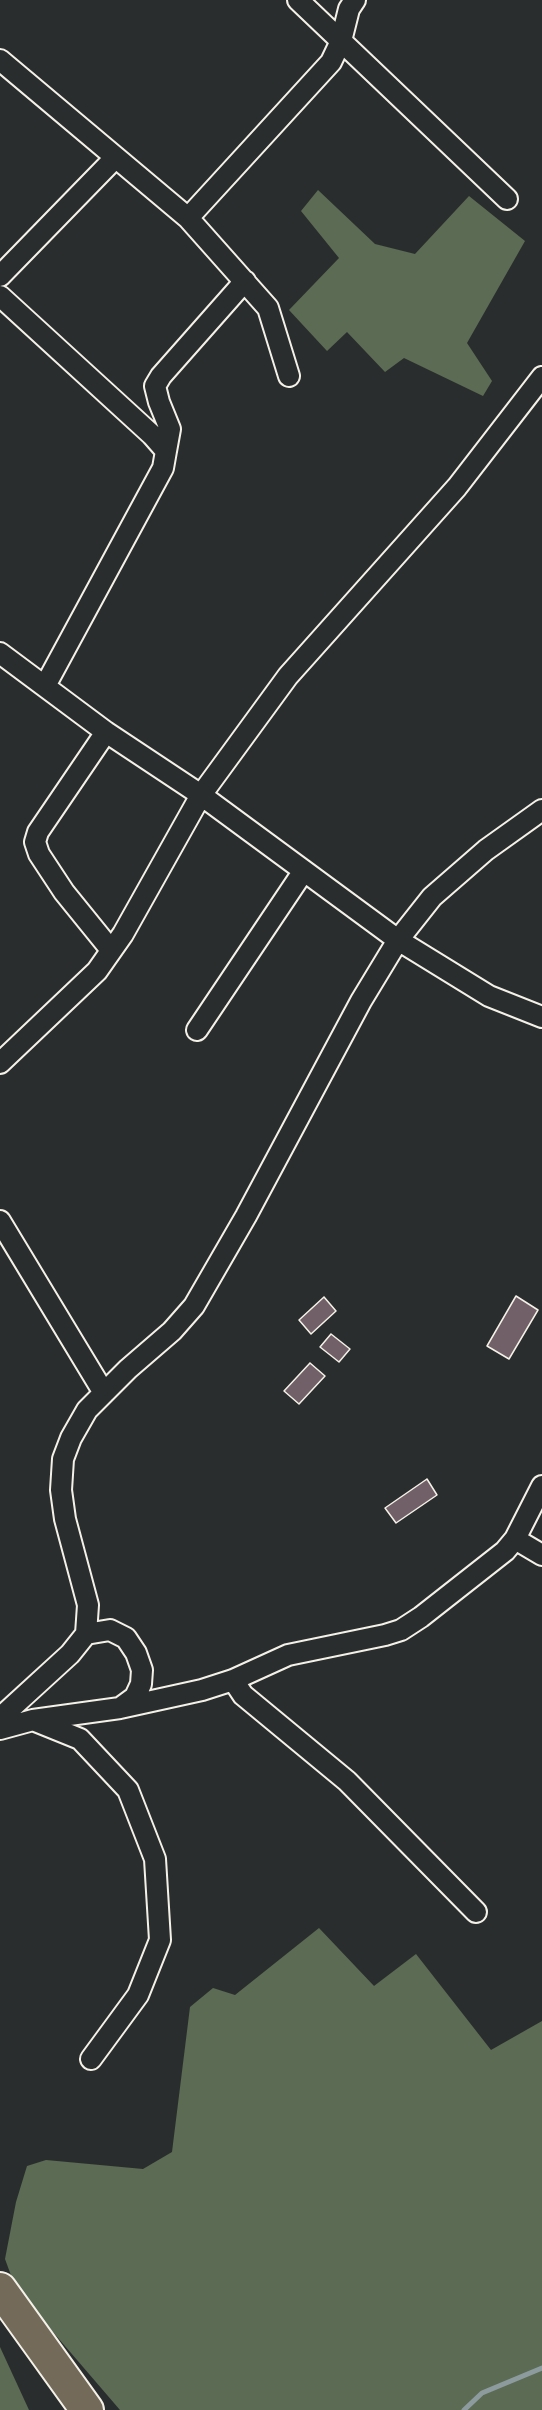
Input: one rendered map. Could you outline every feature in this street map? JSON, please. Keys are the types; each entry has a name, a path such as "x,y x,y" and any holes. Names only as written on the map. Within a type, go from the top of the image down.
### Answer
{"highway":[{"path":"0,2289 87,2410"}],"street":[{"path":"298,0 507,199"},
{"path":"188,218 332,62 341,41 349,9 355,0"},
{"path":"0,60 188,218 268,308 289,376"},
{"path":"0,276 116,158"},
{"path":"45,686 164,468 170,429 155,386 161,376 245,281"},
{"path":"0,296 152,435 166,451"},
{"path":"0,1064 97,971 123,934 201,795 288,676 457,487 542,377"},
{"path":"0,653 106,732 201,795 398,940 489,996 542,1017"},
{"path":"106,732 38,832 35,842 39,854 64,892 111,950"},
{"path":"0,1718 70,1654 86,1634 88,1605 65,1519 61,1490 63,1460 71,1438 87,1410 172,1331 194,1306 246,1216 361,1001 398,940 432,897 486,850 542,810"},
{"path":"197,1030 303,872"},
{"path":"0,1221 104,1393"},
{"path":"0,1729 33,1720 120,1708 179,1696 232,1680 288,1655 374,1638 401,1630 505,1551 515,1539 542,1486"},
{"path":"515,1539 542,1555"},
{"path":"86,1634 110,1630 126,1638 136,1653 142,1670 141,1684 135,1697 120,1708"},
{"path":"232,1680 243,1695 347,1780 476,1912"},
{"path":"33,1720 80,1739 128,1790 154,1859 160,1940 138,1995 91,2059"}],"green space":[{"path":"318,190 375,244 415,254 469,196 525,241 467,343 492,381 483,396 404,358 385,372 347,332 327,351 289,310 339,258 301,211"},
{"path":"319,1928 374,1986 416,1954 491,2050 542,2021 542,2410 120,2410 16,2289 5,2259 16,2202 27,2166 46,2160 143,2169 172,2152 190,2007 213,1988 235,1995"},
{"path":"0,2347 29,2410 0,2410"}],"building":[{"path":"516,1296 538,1310 509,1359 487,1346"},
{"path":"324,1297 336,1311 311,1334 299,1320"},
{"path":"331,1334 350,1349 339,1362 320,1347"},
{"path":"310,1363 325,1376 299,1404 284,1391"},
{"path":"427,1479 437,1495 396,1523 385,1508"}],"waterway":[{"path":"464,2410 482,2393 542,2368"}]}
